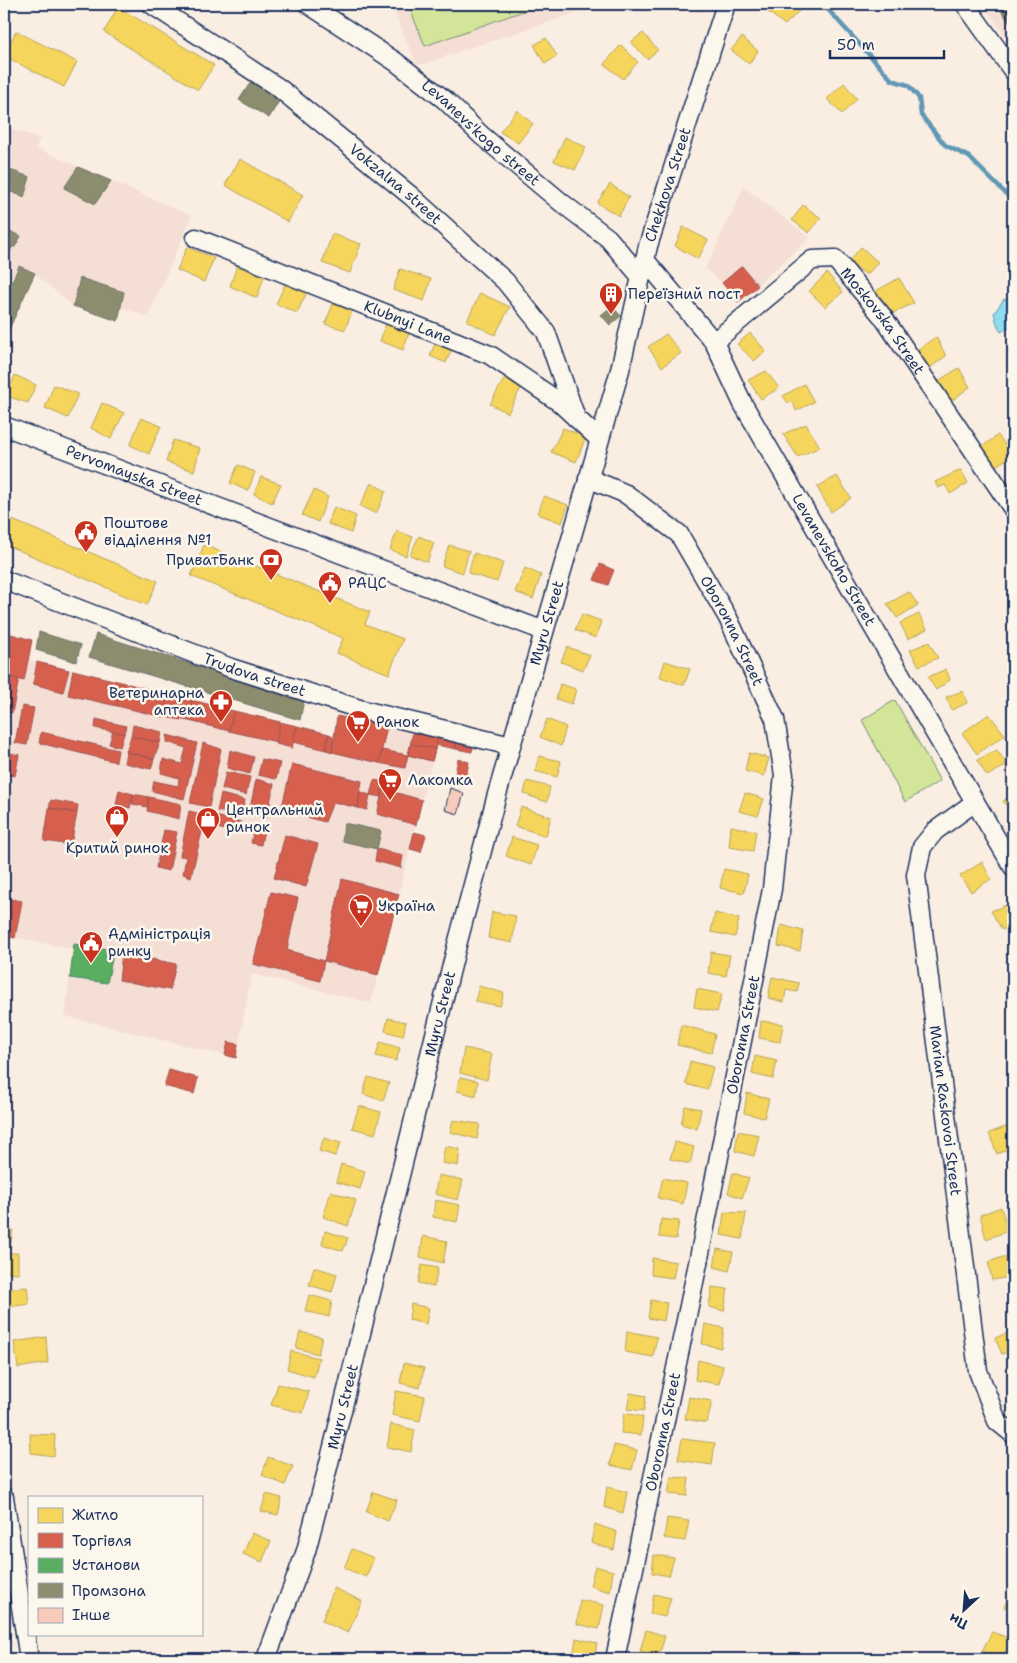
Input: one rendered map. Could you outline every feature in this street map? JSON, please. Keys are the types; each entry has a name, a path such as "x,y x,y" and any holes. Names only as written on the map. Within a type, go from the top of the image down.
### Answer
{"street":[{"name":"Vokzalna street","path":"151,4 279,88 411,196 505,281 546,332 576,418"},
{"name":"Levanevs'kogo street","path":"308,4 396,62 445,100 481,134 562,203 608,238 641,277"},
{"name":"Chekhova Street","path":"620,370 648,246 726,4"},
{"path":"965,4 1013,71"},
{"name":"Klubnyi Lane","path":"196,238 490,354 559,402 599,439"},
{"name":"Moskovska Street","path":"714,342 812,260 835,259 883,317 1013,509"},
{"name":"Levanevskoho Street","path":"645,260 714,342 743,404 1013,868"},
{"name":"Myru Street","path":"266,1659 306,1552 459,936 511,746 620,370"},
{"name":"Pervomayska Street","path":"4,426 544,631"},
{"name":"Oboronna Street","path":"588,478 626,494 679,534 728,618 775,719 784,775 772,889 698,1263 615,1659"},
{"name":"Trudova street","path":"4,580 231,668 363,710 511,746"},
{"name":"Marian Raskovoi Street","path":"975,802 934,831 922,847 916,875 978,1371 997,1420 1013,1434"},
{"path":"4,1497 29,1659"}],"shaded area":[{"path":"391,4 603,4 417,66"},
{"path":"983,4 1013,4 1013,47"},
{"path":"4,127 40,138 36,148 192,216 148,317 121,307 73,306 35,274 4,340"},
{"path":"744,187 810,238 738,302 722,283 705,269"},
{"name":"Центральний ринок","path":"4,632 32,640 30,660 333,736 337,716 438,738 371,1003 252,974 236,1058 65,1016 73,949 4,936"}],"green space":[{"path":"408,4 543,4 425,46"},
{"path":"895,700 940,781 905,802 862,720"}],"water":[{"path":"1004,299 1013,303 1013,325 1001,332 994,313"}],"building: Житло":[{"path":"681,4 700,4 698,9"},
{"path":"774,4 796,4 802,8 785,25 767,11"},
{"path":"118,7 214,65 198,90 104,32"},
{"path":"16,31 77,62 64,87 4,56"},
{"path":"643,33 658,50 647,59 631,42"},
{"path":"742,37 758,51 749,64 731,50"},
{"path":"546,38 557,56 545,64 534,45"},
{"path":"621,45 638,62 623,79 604,64"},
{"path":"844,83 857,99 842,114 827,99"},
{"path":"517,110 533,124 518,143 500,132"},
{"path":"565,137 586,147 575,170 554,161"},
{"path":"240,159 303,195 288,222 225,185"},
{"path":"610,184 629,197 619,216 597,203"},
{"path":"803,205 821,218 809,233 792,220"},
{"path":"683,227 708,240 698,259 675,246"},
{"path":"332,234 361,244 350,273 322,263"},
{"path":"187,247 214,258 204,282 177,270"},
{"path":"861,247 878,262 867,275 848,262"},
{"path":"237,266 264,276 257,298 230,286"},
{"path":"400,269 431,279 424,301 393,290"},
{"path":"827,273 843,292 825,307 809,291"},
{"path":"899,278 914,303 893,313 876,291"},
{"path":"286,282 308,290 297,313 276,304"},
{"path":"480,293 510,307 495,335 467,321"},
{"path":"333,304 352,311 345,330 325,324"},
{"path":"387,321 410,330 403,350 380,341"},
{"path":"750,333 766,351 754,361 737,344"},
{"path":"666,334 681,353 662,367 648,347"},
{"path":"936,337 946,356 930,368 917,350"},
{"path":"437,339 453,346 446,363 430,356"},
{"path":"959,368 970,387 951,401 938,381"},
{"path":"766,371 779,388 761,399 748,380"},
{"path":"507,374 523,384 508,413 490,404"},
{"path":"15,375 36,385 28,403 6,396"},
{"path":"804,384 814,402 796,411 793,402 788,403 783,396"},
{"path":"54,385 78,394 68,418 45,408"},
{"path":"102,403 124,413 111,439 91,428"},
{"path":"141,418 161,426 149,454 130,445"},
{"path":"806,424 820,447 798,457 783,434"},
{"path":"563,428 586,437 576,462 551,452"},
{"path":"998,435 1013,455 993,468 980,448"},
{"path":"173,440 200,448 194,471 166,462"},
{"path":"238,465 255,472 248,491 230,483"},
{"path":"961,470 968,483 950,494 945,485 938,488 935,482"},
{"path":"837,476 851,498 831,512 817,487"},
{"path":"261,477 281,484 272,503 254,494"},
{"path":"1013,479 1013,497 1005,485"},
{"path":"371,483 386,491 376,514 360,506"},
{"path":"314,490 328,497 318,522 302,515"},
{"path":"544,496 568,505 562,523 538,514"},
{"path":"334,507 356,516 351,533 328,524"},
{"path":"10,519 158,581 147,605 4,544 4,533"},
{"path":"397,531 413,537 406,556 390,550"},
{"path":"419,536 434,543 427,562 410,555"},
{"path":"204,545 370,612 365,624 403,639 389,674 337,653 343,638 191,576"},
{"path":"449,545 469,551 463,573 442,566"},
{"path":"474,553 503,563 497,582 468,573"},
{"path":"525,568 541,575 533,599 515,592"},
{"path":"909,592 918,605 897,618 887,604"},
{"path":"582,614 601,621 596,638 575,630"},
{"path":"919,614 927,629 908,639 900,623"},
{"path":"929,642 938,658 919,666 910,650"},
{"path":"567,647 590,655 583,670 561,662"},
{"path":"665,661 690,669 684,685 660,677"},
{"path":"946,669 950,680 936,690 928,677"},
{"path":"560,684 576,689 572,704 556,699"},
{"path":"963,691 967,703 952,710 946,697"},
{"path":"989,714 1005,735 977,754 962,733"},
{"path":"547,719 566,727 561,746 540,737"},
{"path":"997,750 1007,765 987,776 977,760"},
{"path":"749,753 769,758 764,776 745,771"},
{"path":"539,756 561,761 557,777 535,771"},
{"path":"527,781 550,787 547,802 524,794"},
{"path":"745,793 764,799 758,816 739,811"},
{"path":"1013,795 1013,814 1003,801"},
{"path":"521,807 551,817 546,836 515,826"},
{"path":"731,826 756,831 753,851 729,847"},
{"path":"512,837 537,845 531,865 506,856"},
{"path":"982,862 991,879 971,892 960,876"},
{"path":"724,869 748,874 744,893 720,888"},
{"path":"1009,904 1013,911 1013,925 1002,930 991,911"},
{"path":"492,912 516,916 512,943 488,938"},
{"path":"715,913 739,919 735,937 711,932"},
{"path":"781,925 803,931 800,951 778,946"},
{"path":"711,952 730,955 726,976 708,973"},
{"path":"772,977 799,983 797,992 786,990 784,1002 768,998"},
{"path":"479,986 504,993 500,1006 475,1001"},
{"path":"697,989 722,994 717,1012 694,1007"},
{"path":"388,1018 406,1022 403,1036 385,1031"},
{"path":"761,1021 783,1024 780,1042 759,1038"},
{"path":"681,1025 715,1034 711,1053 677,1045"},
{"path":"380,1042 400,1048 396,1061 376,1056"},
{"path":"464,1048 492,1054 487,1080 460,1073"},
{"path":"755,1056 777,1061 773,1079 752,1074"},
{"path":"690,1061 713,1067 707,1090 686,1084"},
{"path":"368,1077 389,1083 383,1101 363,1094"},
{"path":"460,1077 478,1081 476,1096 457,1091"},
{"path":"747,1093 769,1099 764,1118 744,1113"},
{"path":"359,1106 381,1112 375,1134 352,1128"},
{"path":"685,1106 701,1109 697,1129 681,1124"},
{"path":"453,1120 480,1124 477,1139 450,1132"},
{"path":"1008,1126 1013,1147 997,1154 989,1133"},
{"path":"738,1131 759,1135 754,1156 735,1151"},
{"path":"324,1138 341,1143 335,1156 319,1151"},
{"path":"675,1142 694,1147 690,1164 670,1159"},
{"path":"445,1146 460,1149 458,1166 442,1163"},
{"path":"4,1161 7,1182 4,1182"},
{"path":"341,1164 365,1171 360,1189 336,1182"},
{"path":"733,1173 749,1178 742,1198 728,1193"},
{"path":"438,1175 463,1180 458,1200 435,1194"},
{"path":"663,1178 687,1183 683,1204 658,1198"},
{"path":"331,1191 356,1200 348,1226 323,1217"},
{"path":"4,1192 7,1211 4,1211"},
{"path":"435,1200 460,1205 457,1222 433,1217"},
{"path":"1001,1207 1008,1231 986,1239 980,1215"},
{"path":"724,1212 746,1213 742,1239 721,1235"},
{"path":"661,1219 679,1221 676,1239 659,1237"},
{"path":"4,1229 13,1230 10,1247 4,1246"},
{"path":"325,1231 348,1238 343,1251 322,1244"},
{"path":"423,1236 447,1241 443,1263 420,1257"},
{"path":"717,1249 733,1252 729,1271 714,1267"},
{"path":"4,1253 18,1253 18,1273 4,1272"},
{"path":"1006,1256 1011,1277 992,1280 988,1262"},
{"path":"652,1258 676,1262 673,1278 651,1275"},
{"path":"422,1265 438,1268 434,1287 418,1283"},
{"path":"314,1267 337,1274 332,1292 309,1285"},
{"path":"27,1287 29,1304 8,1307 5,1289"},
{"path":"712,1287 728,1289 724,1311 709,1307"},
{"path":"309,1295 332,1301 329,1317 305,1311"},
{"path":"651,1300 667,1303 664,1321 648,1318"},
{"path":"411,1304 429,1308 426,1324 409,1320"},
{"path":"705,1324 724,1328 721,1348 702,1344"},
{"path":"627,1331 657,1337 653,1357 625,1352"},
{"path":"1012,1331 1013,1350 1002,1354 995,1338"},
{"path":"300,1332 322,1337 318,1354 296,1348"},
{"path":"46,1337 48,1363 18,1368 14,1342"},
{"path":"291,1351 319,1358 314,1377 287,1369"},
{"path":"698,1360 723,1366 719,1384 695,1380"},
{"path":"404,1363 424,1368 420,1388 400,1383"},
{"path":"1013,1368 1013,1385 1008,1369"},
{"path":"278,1384 309,1392 303,1413 271,1405"},
{"path":"396,1391 425,1396 420,1421 392,1415"},
{"path":"630,1393 646,1396 644,1411 627,1409"},
{"path":"689,1397 712,1401 707,1423 685,1419"},
{"path":"624,1413 643,1417 641,1435 621,1433"},
{"path":"391,1424 415,1430 411,1452 387,1447"},
{"path":"30,1434 55,1435 54,1456 31,1453"},
{"path":"682,1439 715,1443 712,1465 678,1460"},
{"path":"614,1445 637,1450 632,1470 610,1465"},
{"path":"268,1457 293,1466 285,1485 262,1475"},
{"path":"671,1477 689,1478 687,1496 668,1494"},
{"path":"607,1487 627,1492 623,1513 604,1507"},
{"path":"373,1492 397,1500 388,1521 366,1512"},
{"path":"266,1494 282,1498 278,1515 261,1511"},
{"path":"667,1518 689,1521 685,1541 664,1538"},
{"path":"595,1524 617,1532 614,1550 591,1543"},
{"path":"252,1533 271,1541 262,1562 243,1554"},
{"path":"352,1549 374,1558 366,1577 344,1568"},
{"path":"654,1555 674,1558 669,1576 652,1573"},
{"path":"595,1566 613,1571 610,1592 590,1586"},
{"path":"334,1588 362,1601 348,1633 322,1621"},
{"path":"1013,1588 1013,1611 1004,1607"},
{"path":"654,1594 671,1598 665,1617 650,1614"},
{"path":"580,1600 604,1605 599,1629 577,1624"},
{"path":"646,1630 665,1636 659,1656 640,1651"},
{"path":"992,1632 1011,1639 1002,1659 982,1651"},
{"path":"576,1638 597,1643 594,1659 573,1657"},
{"path":"199,1654 209,1659 196,1659"}],"building: Торгівля":[{"path":"742,266 758,286 738,302 722,283"},
{"path":"600,564 614,570 608,585 594,580"},
{"path":"4,632 32,640 24,681 4,676"},
{"path":"37,662 69,670 63,692 33,684"},
{"path":"73,670 121,682 117,706 68,695"},
{"path":"4,676 19,679 12,713 4,711"},
{"path":"121,682 168,694 163,717 117,706"},
{"path":"168,694 192,700 189,721 163,717"},
{"path":"192,700 234,711 229,731 189,721"},
{"path":"22,706 34,708 27,745 15,743"},
{"path":"4,711 8,712 4,732"},
{"path":"234,711 280,722 277,742 229,731"},
{"name":"Ранок","path":"337,716 387,726 379,763 332,752"},
{"path":"96,719 126,726 124,734 95,728"},
{"path":"280,722 297,726 292,748 276,744"},
{"path":"133,725 162,732 160,743 131,736"},
{"path":"297,726 329,734 326,750 293,742"},
{"path":"113,731 124,734 120,747 109,744"},
{"path":"41,732 118,750 116,762 39,743"},
{"path":"413,732 438,738 432,761 408,755"},
{"path":"329,734 333,736 332,752 326,750"},
{"path":"167,735 197,743 184,799 152,791 154,781 178,786 179,778 161,773 163,759 182,764 186,748 167,742"},
{"path":"131,736 160,743 154,759 126,752"},
{"path":"438,738 457,738 456,749 436,745"},
{"path":"457,738 474,741 472,752 456,749"},
{"path":"203,743 221,749 209,807 190,803"},
{"path":"411,744 435,749 432,761 408,755"},
{"path":"230,750 254,757 250,774 227,768"},
{"path":"382,750 408,755 405,768 379,763"},
{"path":"126,752 154,759 151,769 124,763"},
{"path":"10,753 19,755 15,776 4,774"},
{"path":"262,759 280,763 276,779 258,775"},
{"path":"458,759 469,762 465,782 454,779"},
{"path":"292,764 362,781 358,808 333,802 325,822 281,811"},
{"path":"226,772 250,777 246,795 222,789"},
{"path":"256,779 274,784 267,818 249,814"},
{"path":"374,780 385,782 381,797 370,795"},
{"path":"383,789 422,800 416,825 377,814"},
{"path":"119,790 133,794 130,808 116,804"},
{"path":"360,792 370,795 367,810 358,808"},
{"path":"133,794 149,797 147,807 132,804"},
{"path":"221,794 245,800 241,816 217,811"},
{"path":"149,797 181,804 179,819 147,811"},
{"path":"51,800 78,805 77,813 49,808"},
{"path":"49,808 77,813 71,845 44,841"},
{"path":"189,811 206,815 191,877 183,874 186,857 180,856"},
{"path":"215,816 241,822 238,833 213,827"},
{"path":"255,825 265,825 261,845 251,843"},
{"path":"164,830 177,832 169,871 156,868"},
{"path":"414,832 426,835 421,852 410,849"},
{"path":"285,835 318,844 306,887 274,878"},
{"path":"377,849 403,855 401,868 375,861"},
{"name":"Україна","path":"342,879 399,894 378,975 324,961"},
{"path":"271,892 298,898 287,950 324,961 320,981 253,964"},
{"path":"4,898 22,901 15,938 4,936"},
{"path":"122,953 176,964 170,990 119,980"},
{"path":"228,1042 238,1044 236,1058 225,1055"},
{"path":"169,1070 198,1078 194,1094 164,1086"}],"building: Установи":[{"name":"Адміністрація ринку","path":"74,944 114,950 107,983 70,978"}],"building: Промзона":[{"path":"996,4 1013,4 1013,27"},
{"path":"253,79 282,96 269,118 239,100"},
{"path":"78,167 111,181 95,204 64,188"},
{"path":"4,168 30,177 24,197 4,189"},
{"path":"4,229 21,236 15,247 12,247 4,267"},
{"path":"19,266 35,273 4,340 4,299"},
{"path":"80,278 124,292 118,321 73,306"},
{"name":"Переїзний пост","path":"612,306 621,316 610,325 601,315"},
{"path":"39,632 81,645 76,662 36,650"},
{"path":"96,634 304,700 300,720 89,657"},
{"path":"344,823 381,831 377,849 342,841"}],"building: Інше":[{"path":"450,788 464,793 458,814 445,810"}],"waterway":[{"path":"823,4 892,80 908,85 919,98 921,115 945,145 969,157 1013,201"}],"place":[{"name":"Переїзний пост","path":"611,315"},
{"name":"Поштове відділення №1","path":"86,553"},
{"name":"ПриватБанк","path":"271,581"},
{"name":"РАЦС","path":"330,604"},
{"name":"Ветеринарна аптека","path":"221,723"},
{"name":"Ранок","path":"358,743"},
{"name":"Лакомка","path":"390,801"},
{"name":"Критий ринок","path":"117,838"},
{"name":"Центральний ринок","path":"208,840"},
{"name":"Україна","path":"361,927"},
{"name":"Адміністрація ринку","path":"91,964"}]}
